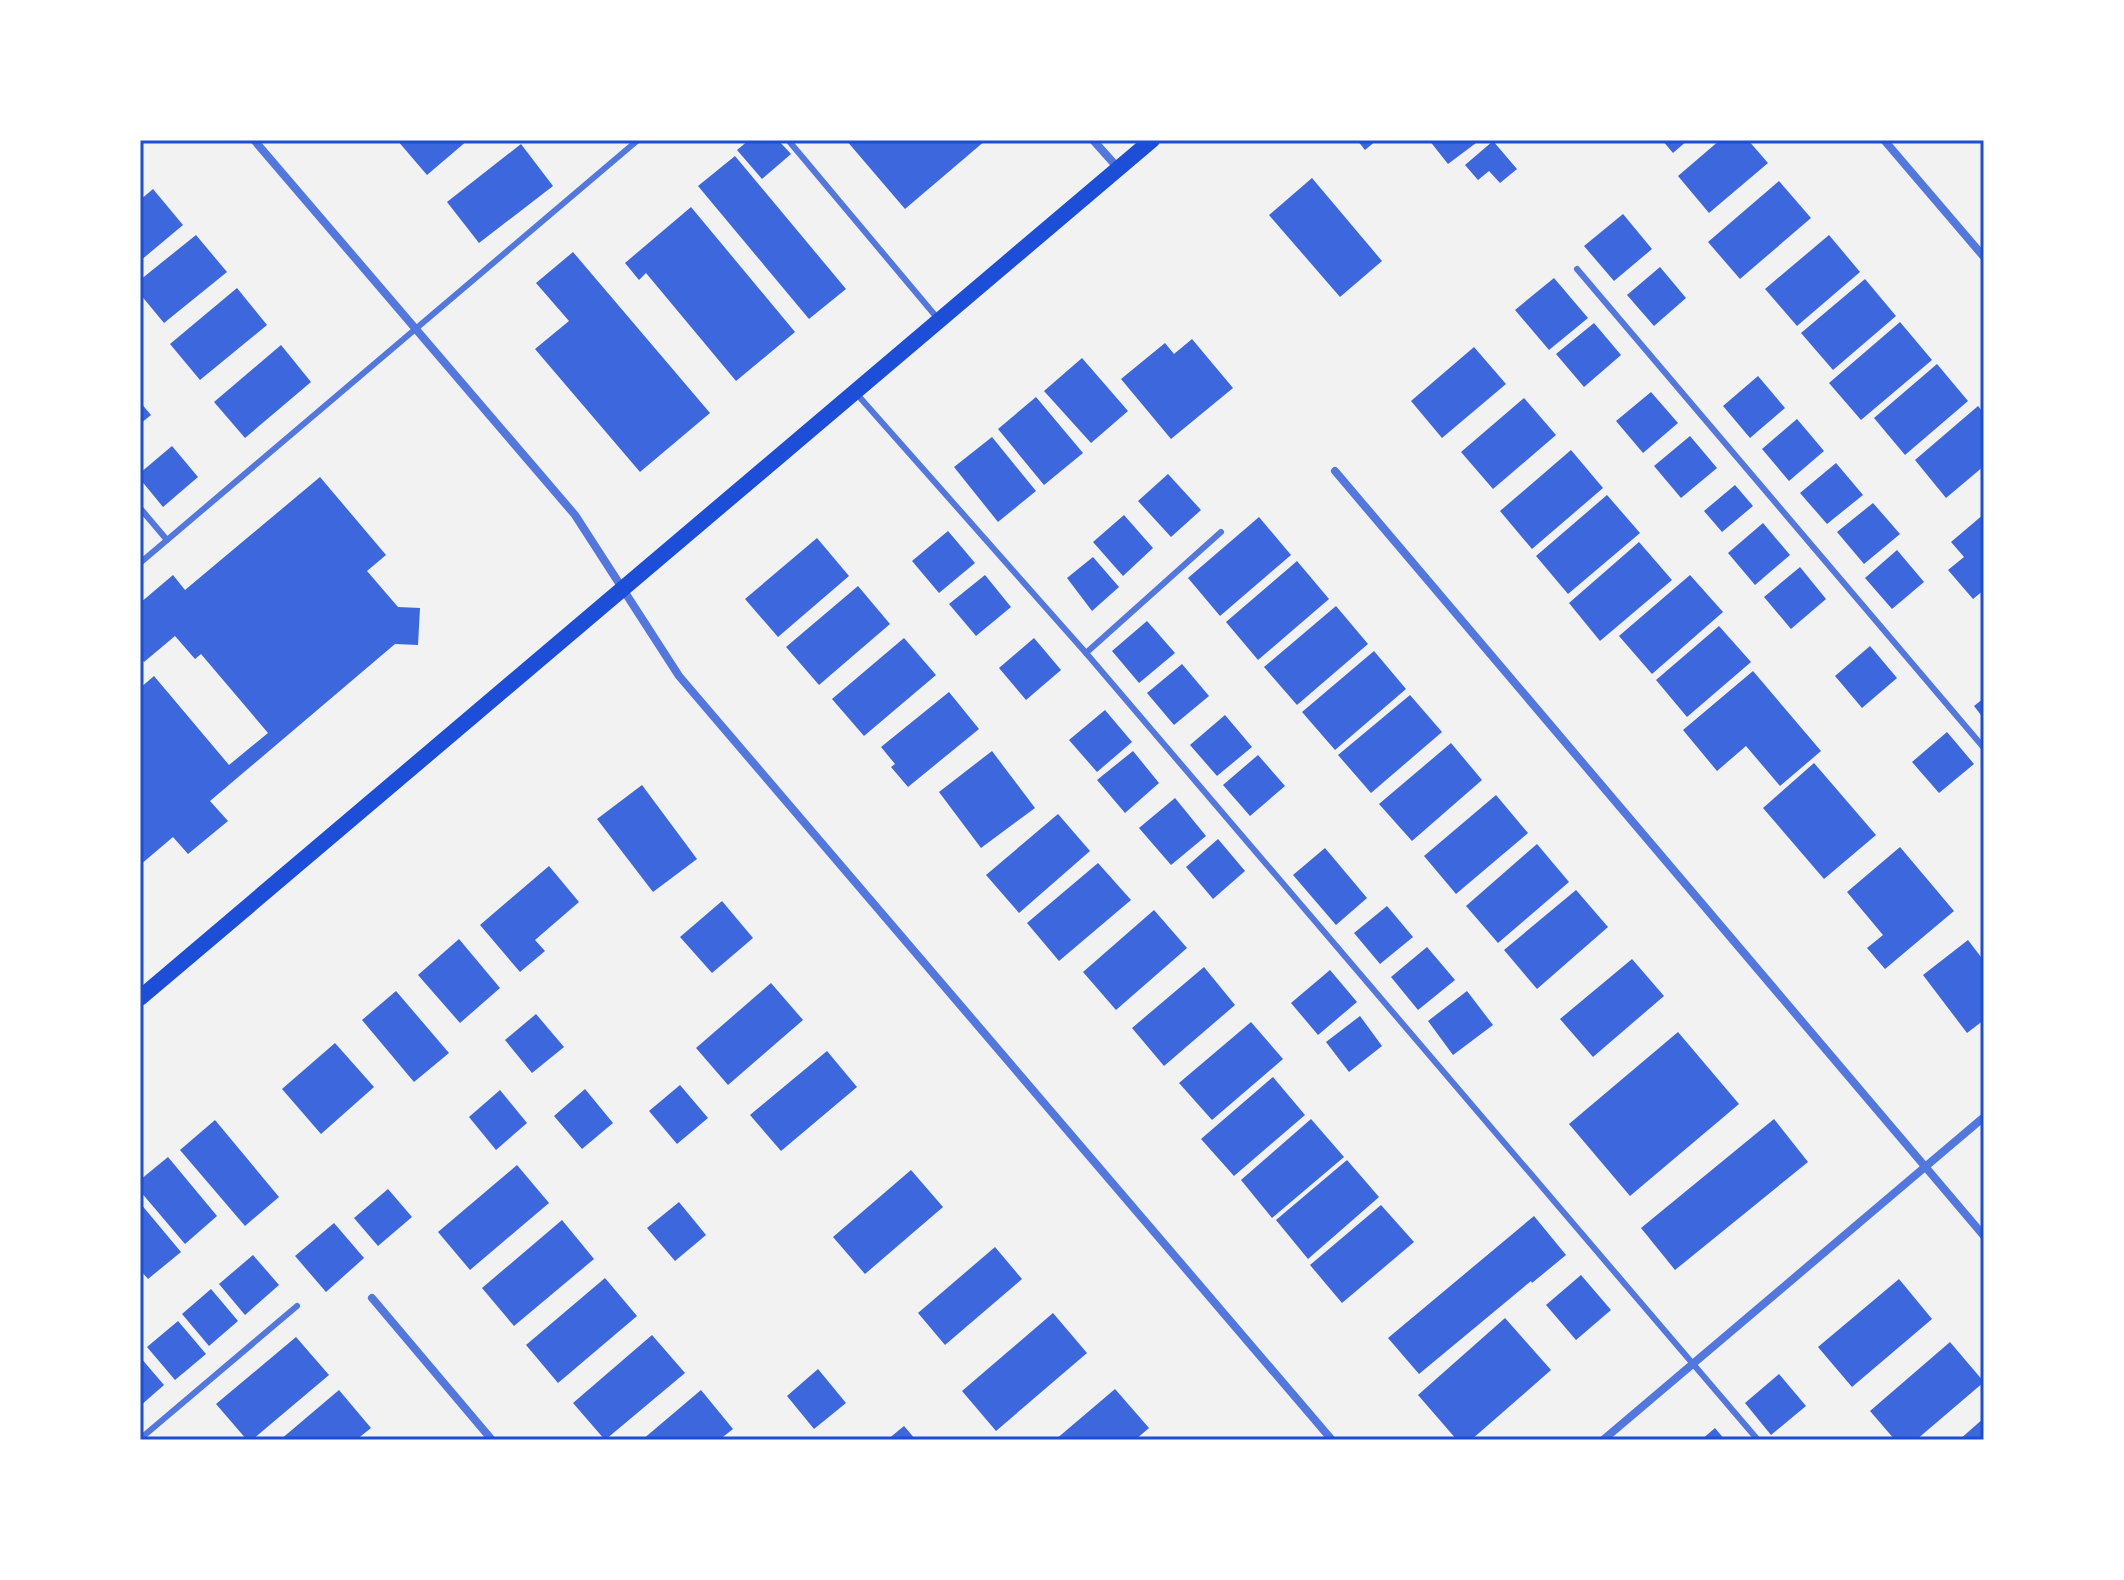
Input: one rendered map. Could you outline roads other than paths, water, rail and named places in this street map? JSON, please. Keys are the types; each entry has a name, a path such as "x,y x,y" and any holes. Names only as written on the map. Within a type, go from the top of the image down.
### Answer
{"main road":[{"path":"140,998 1152,140"}],"street":[{"path":"254,140 575,515 679,676 1332,1440"},
{"path":"1093,140 1118,169"},
{"path":"1884,140 1984,257"},
{"path":"1335,471 1984,1236"},
{"path":"1603,1440 1984,1117"},
{"path":"372,1298 492,1440"}],"lane":[{"path":"140,563 638,140"},
{"path":"788,140 939,320"},
{"path":"1577,269 1984,748"},
{"path":"855,392 1086,653 1758,1440"},
{"path":"140,508 167,540"},
{"path":"1086,653 1221,532"},
{"path":"140,1439 297,1306"}]}
